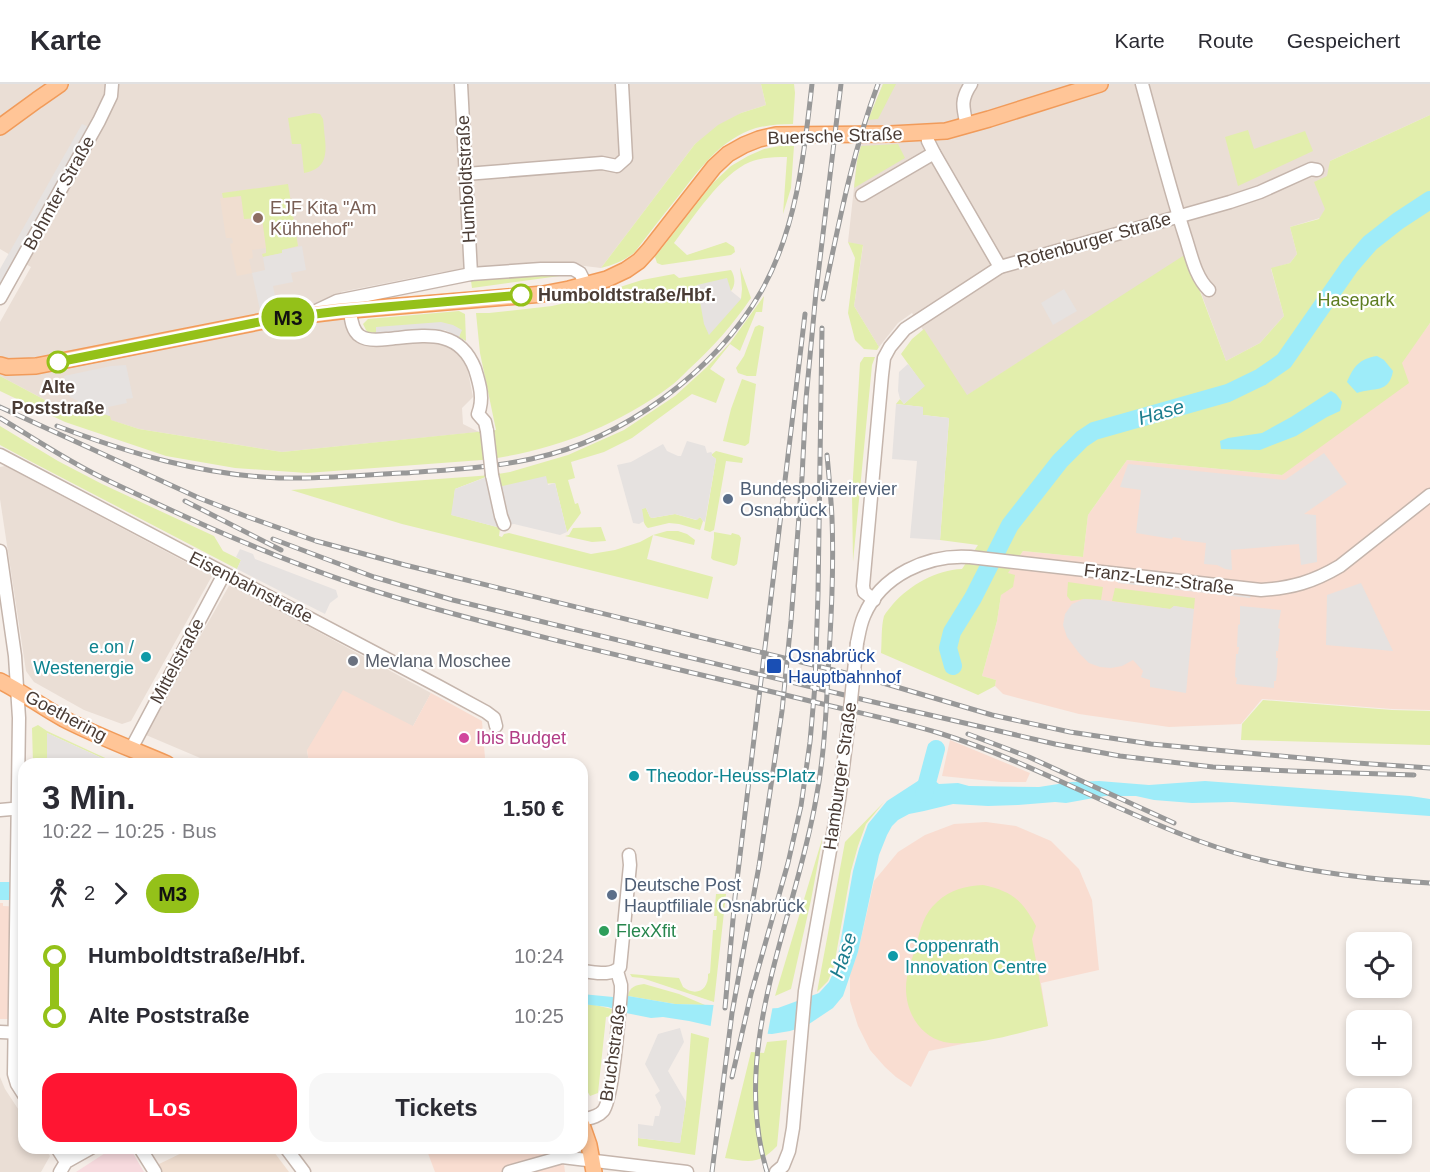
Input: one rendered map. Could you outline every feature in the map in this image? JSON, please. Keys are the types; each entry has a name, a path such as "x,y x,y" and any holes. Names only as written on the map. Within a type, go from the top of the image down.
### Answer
{"main road":[{"name":"Buersche Straße","path":"0,364 7,367 28,367 274,319 543,294 586,285 607,279 639,261 714,167 728,154 759,139 776,135 946,131 1100,84"},
{"path":"0,127 56,85"},
{"path":"0,353 28,367"},
{"name":"Goethering","path":"0,681 62,718 152,758"},
{"path":"588,1147 593,1166"}],"street":[{"name":"Bohmter Straße","path":"0,298 99,121 111,96 112,84"},
{"name":"Humboldtstraße","path":"461,84 471,274"},
{"path":"466,174 602,163 617,166 626,158 622,84"},
{"path":"967,126 962,105 964,95 971,84"},
{"path":"1142,84 1179,216 1202,283 1209,290"},
{"path":"927,133 934,153 1000,267"},
{"name":"Buersche Straße","path":"862,195 934,153"},
{"name":"Rotenburger Straße","path":"874,600 864,592 863,586 882,375 884,358 905,329 1000,267 1230,202 1260,192 1311,169 1317,170"},
{"name":"Buersche Straße","path":"310,315 337,301 471,274 573,269 580,273 586,285"},
{"path":"350,311 353,327 360,336 374,340 430,335 444,338 466,352 478,378 482,403 478,414 485,422 492,475 504,524"},
{"name":"Eisenbahnstraße","path":"0,455 370,648 486,712 494,718 496,726"},
{"name":"Franz-Lenz-Straße","path":"874,600 884,588 911,568 924,562 954,556 1262,591 1286,588 1324,576 1340,566 1430,495"},
{"path":"0,551 15,656 20,758"},
{"name":"Mittelstraße","path":"130,749 224,573"},
{"name":"Hamburger Straße","path":"777,1172 783,1166 789,1151 793,1128 805,991 839,800 857,643 863,618 874,600"},
{"path":"0,810 18,808"},
{"path":"18,859 18,970"},
{"name":"Bruchstraße","path":"588,1118 605,1110 611,1091 621,992 619,967 630,860"},
{"path":"588,972 606,973 619,967"},
{"path":"0,1032 18,1033"},
{"path":"18,1041 14,1074 18,1086"},
{"path":"63,1167 82,1154"},
{"path":"144,1154 155,1172"},
{"path":"290,1154 304,1172"},
{"path":"509,1172 562,1157 593,1166 687,1172"}],"shaded area":[{"path":"0,84 761,84 766,105 741,113 695,144 601,268 539,265 442,272 341,292 347,328 357,341 430,341 443,343 462,356 467,367 473,397 462,408 463,424 479,432 282,452 139,429 110,420 75,416 0,376 0,322 31,267 0,249"},
{"path":"883,84 1430,84 1430,115 1330,161 1326,208 1320,218 1290,227 1297,254 1290,263 1271,269 1284,316 1260,343 1226,361 1187,255 966,396 912,313 898,323 879,347 854,306 863,246 848,242 857,161 868,120"},
{"path":"82,124 89,127 0,285 0,269"},
{"name":"EJF Kita \"Am Kühnehof\"","path":"288,184 298,246 263,257 262,254 266,253 266,248 252,250 253,258 249,259 252,273 237,276 230,244 233,243 232,238 226,238 220,198 223,198 222,193"},
{"path":"302,246 306,270 291,273 293,282 273,286 277,305 260,310 252,273 265,270 263,257"},
{"path":"727,278 731,291 741,299 709,335 704,324 697,285"},
{"path":"1064,289 1077,311 1053,325 1041,303"},
{"path":"441,322 462,330 459,337 445,330 376,334 376,327"},
{"path":"1430,323 1430,710 1262,699 1241,724 1169,727 1079,714 1003,694 995,686 996,680 982,676 1007,574 1023,551 1083,557 1088,515 1127,460 1282,475 1401,363"},
{"path":"908,364 925,386 904,404 898,391 899,372"},
{"path":"126,365 133,398 126,399 127,403 108,407 110,416 80,407 78,401 70,397 64,376"},
{"path":"896,404 923,407 923,415 949,418 940,540 910,538 917,461 892,459"},
{"path":"687,441 705,446 707,453 711,452 716,459 705,522 700,517 697,520 675,514 652,518 646,508 642,509 644,521 639,524 633,523 617,465 631,462 663,444 667,451 681,456"},
{"path":"1324,453 1347,484 1304,514 1316,515 1317,562 1301,565 1299,544 1231,550 1232,570 1204,564 1206,543 1136,533 1141,490 1120,487 1128,464 1285,480"},
{"path":"5,466 212,576 131,721 122,724 84,710 34,682 26,671 0,499 0,467"},
{"path":"492,475 494,488 546,476 548,485 555,483 567,532 560,535 514,524 497,527 451,515 455,489"},
{"path":"240,549 253,554 255,559 336,590 338,597 330,603 325,614 237,569 241,560 236,557"},
{"path":"1118,579 1251,595 1250,598 1118,583"},
{"path":"1361,583 1393,651 1326,645 1327,595"},
{"path":"230,584 431,693 413,726 307,750 308,758 200,758 146,735"},
{"path":"1084,599 1170,609 1174,606 1194,609 1186,693 1150,687 1150,680 1141,677 1143,671 1133,660 1122,666 1111,668 1089,663 1067,637 1063,625 1065,614 1072,604"},
{"path":"1240,606 1281,610 1274,688 1236,684"},
{"path":"343,690 413,726 431,693 482,721 485,758 308,758 307,750"},
{"path":"47,733 102,758 47,758"},
{"path":"950,740 1030,773 1026,782 942,776"},
{"path":"986,822 1016,826 1051,841 1079,869 1092,900 1099,970 1041,983 1048,1026 929,1051 911,1087 896,1077 870,1050 858,1026 850,1001 850,974 858,952 874,881 898,852 925,835 954,824"},
{"path":"0,903 3,903 3,906 18,907 18,1019 0,1019"},
{"path":"680,1028 684,1042 668,1071 686,1102 680,1143 638,1138 638,1124 653,1126 655,1116 659,1116 661,1107 655,1095 660,1091 645,1064 658,1034"},
{"path":"0,1077 18,1109 18,1154 48,1154 50,1156 41,1172 0,1172"},
{"path":"104,1154 134,1154 144,1172 76,1172"},
{"path":"180,1154 276,1154 289,1172 161,1172 157,1165"},
{"path":"428,1154 563,1154 565,1172 435,1172"}],"green space":[{"path":"761,84 794,84 793,124 756,128 743,133 721,148 702,166 634,253 601,268 695,144 718,125 741,113 766,105"},
{"path":"883,84 896,84 878,119 868,120"},
{"path":"320,114 323,119 325,157 316,169 304,173 301,144 292,144 288,118"},
{"name":"Hasepark","path":"1430,115 1430,323 1402,363 1409,383 1282,475 1127,460 1088,515 1083,557 1023,551 1008,573 1015,575 1013,587 1001,595 997,621 982,676 996,680 995,686 978,695 881,653 884,616 893,604 924,580 943,572 962,569 978,545 940,540 949,418 923,415 923,407 896,404 900,399 904,404 924,386 901,354 912,339 924,329 967,395 1186,254 1226,361 1260,343 1284,316 1271,268 1290,263 1297,254 1290,227 1319,219 1325,209 1314,182 1327,176 1330,161"},
{"path":"1248,130 1254,149 1305,131 1313,151 1238,186 1225,137"},
{"path":"898,144 905,158 854,188 861,146"},
{"path":"794,146 791,188 783,214 787,157 764,158 750,162 718,186 674,243 687,255 726,242 734,247 735,252 731,255 662,265 657,263 655,257 713,183 731,166 748,156 764,149"},
{"path":"288,184 298,246 282,250 283,253 263,257 262,254 266,253 266,248 262,218 244,219 241,196 223,198 222,193"},
{"path":"848,242 863,245 854,306 879,347 877,350 864,349 855,340 848,313 855,258"},
{"path":"740,267 751,298 722,336 673,384 625,415 580,436 507,456 482,460 307,473 235,468 166,456 65,422 0,391 0,376 75,416 80,407 110,416 111,420 139,429 282,452 496,430 480,353 476,313 552,306 642,280 674,274 679,278 731,270 734,286 731,291 697,285 741,299"},
{"path":"567,275 472,288 471,281"},
{"path":"764,296 762,312 756,312 740,351 730,344 710,369 725,379 716,403 692,394 632,438 604,452 571,462 575,478 568,480 575,504 578,503 581,513 567,532 555,483 494,488 491,475 510,472 568,455 624,430 675,396 707,367 730,343"},
{"path":"459,311 465,314 466,341 459,337 461,330 376,327 376,334 367,332 363,324 368,319"},
{"path":"759,325 764,327 756,376 738,373 736,368 744,356 755,327"},
{"path":"864,357 875,357 872,365 853,562 852,493 860,363"},
{"path":"742,379 756,384 749,443 745,446 723,441"},
{"path":"0,426 102,484 214,536 223,551 241,560 237,569 0,445"},
{"path":"716,451 743,458 742,463 726,461 714,530 710,532 704,530 716,459 711,455"},
{"path":"491,475 455,489 452,515 497,527 500,529 499,536 502,537 509,533 591,554 615,550 653,535 647,559 713,577 708,599 402,524 291,490"},
{"path":"644,508 652,518 675,514 696,520 700,517 703,521 700,530 669,523 648,528 643,520 642,509"},
{"path":"601,527 606,541 592,542 565,536 569,535 573,528"},
{"path":"678,531 695,540 694,545 653,535"},
{"path":"714,532 731,535 732,533 741,538 737,564 734,566 711,558"},
{"path":"1068,582 1103,587 1101,600 1071,601 1067,596"},
{"path":"1115,588 1195,598 1194,609 1174,606 1170,609 1112,601"},
{"path":"1263,700 1430,711 1430,745 1241,740 1242,724"},
{"path":"38,725 105,758 47,733 47,758 33,758 32,728"},
{"path":"884,802 866,824 858,846 851,871 834,966 828,981 817,992 845,842"},
{"path":"823,836 791,989 775,996"},
{"path":"983,885 1002,890 1016,898 1036,926 1032,939 1048,1026 982,1041 944,1042 926,1033 913,1017 907,998 908,973 923,922 933,906 953,891"},
{"path":"716,894 726,894 714,1002 642,978 632,977 630,974 679,978 683,987 688,990 697,992 704,988 710,973 713,930 716,930 717,916 714,916"},
{"path":"644,984 679,994 705,1005 675,1004 628,996 633,987"},
{"path":"588,1004 612,1009 611,1016 606,1017 598,1093 590,1096 588,1092"},
{"path":"691,1033 709,1038 695,1155 638,1146 638,1138 680,1143 686,1102"},
{"path":"787,1040 777,1146 765,1156 753,1161 725,1158 751,1052 764,1053 767,1042"}],"water":[{"path":"1377,356 1384,360 1393,371 1391,378 1380,388 1357,393 1347,382 1352,372 1361,361"},
{"path":"1331,391 1342,402 1340,411 1296,436 1260,450 1221,449 1220,441 1262,433"},
{"path":"927,772 933,773 935,781 939,784 958,783 969,786 1039,787 1099,781 1149,785 1205,781 1410,796 1430,799 1430,816 1232,802 1192,803 1136,796 1105,796 1066,803 988,806 953,804 909,814 892,826 879,855 858,952 843,996 833,1008 806,1026 772,1034 737,1032 689,1021 663,1017 651,1018 608,1007 588,1005 588,995 628,996 675,1004 761,1009 778,1008 819,993 829,982 836,967 853,871 868,824 887,801 924,777"}],"pier":[{"path":"714,1002 773,1005 767,1037 710,1030"}],"waterway":[{"name":"Hase","path":"953,666 948,648 952,632 973,598 1010,525 1060,461 1082,439 1094,431 1228,393 1261,377 1284,361 1350,266 1370,243 1430,200"},
{"name":"Hase","path":"924,794 936,749"},
{"name":"Hase","path":"0,891 18,891"}],"railway":[{"path":"57,426 138,454 166,461 222,472 279,478 403,473 499,465 565,450 599,436 632,419 693,374 719,348 742,320 762,290 774,266 791,216 802,164 812,84"},
{"path":"712,1172 732,1013 759,866 782,711 816,292 841,84"},
{"path":"823,299 853,163 878,84"},
{"path":"725,1008 735,897 805,314"},
{"path":"732,1077 751,994 788,863 801,806 810,742 815,685 818,594 822,328"},
{"path":"0,407 199,498 316,541 866,678 992,715 1070,732 1151,744 1430,768"},
{"path":"0,418 56,453 117,485 254,547 350,583 512,629 939,733 1005,757 1166,828 1255,858 1342,875 1430,883"},
{"path":"767,1172 757,1125 756,1078 760,1031 769,984 806,845 819,784 824,736 833,557 827,455"},
{"path":"185,501 281,550"},
{"path":"273,539 374,577 453,600 1055,744 1120,756 1213,767 1414,775"},
{"path":"968,734 1029,757 1174,823"}],"bus line":[{"name":"M3","path":"58,362 274,319 521,295"}],"place":[{"name":"EJF Kita \"Am Kühnehof\"","path":"258,218"},
{"name":"Humboldtstraße/Hbf.","path":"521,295"},
{"name":"Alte Poststraße","path":"58,362"},
{"name":"Bundespolizeirevier Osnabrück","path":"728,499"},
{"name":"e.on / Westenergie","path":"146,657"},
{"name":"Mevlana Moschee","path":"353,661"},
{"name":"Osnabrück Hauptbahnhof","path":"774,666"},
{"name":"Ibis Budget","path":"464,738"},
{"name":"Theodor-Heuss-Platz","path":"634,776"},
{"name":"Deutsche Post Hauptfiliale Osnabrück","path":"612,895"},
{"name":"FlexXfit","path":"604,931"},
{"name":"Coppenrath Innovation Centre","path":"893,956"}]}
